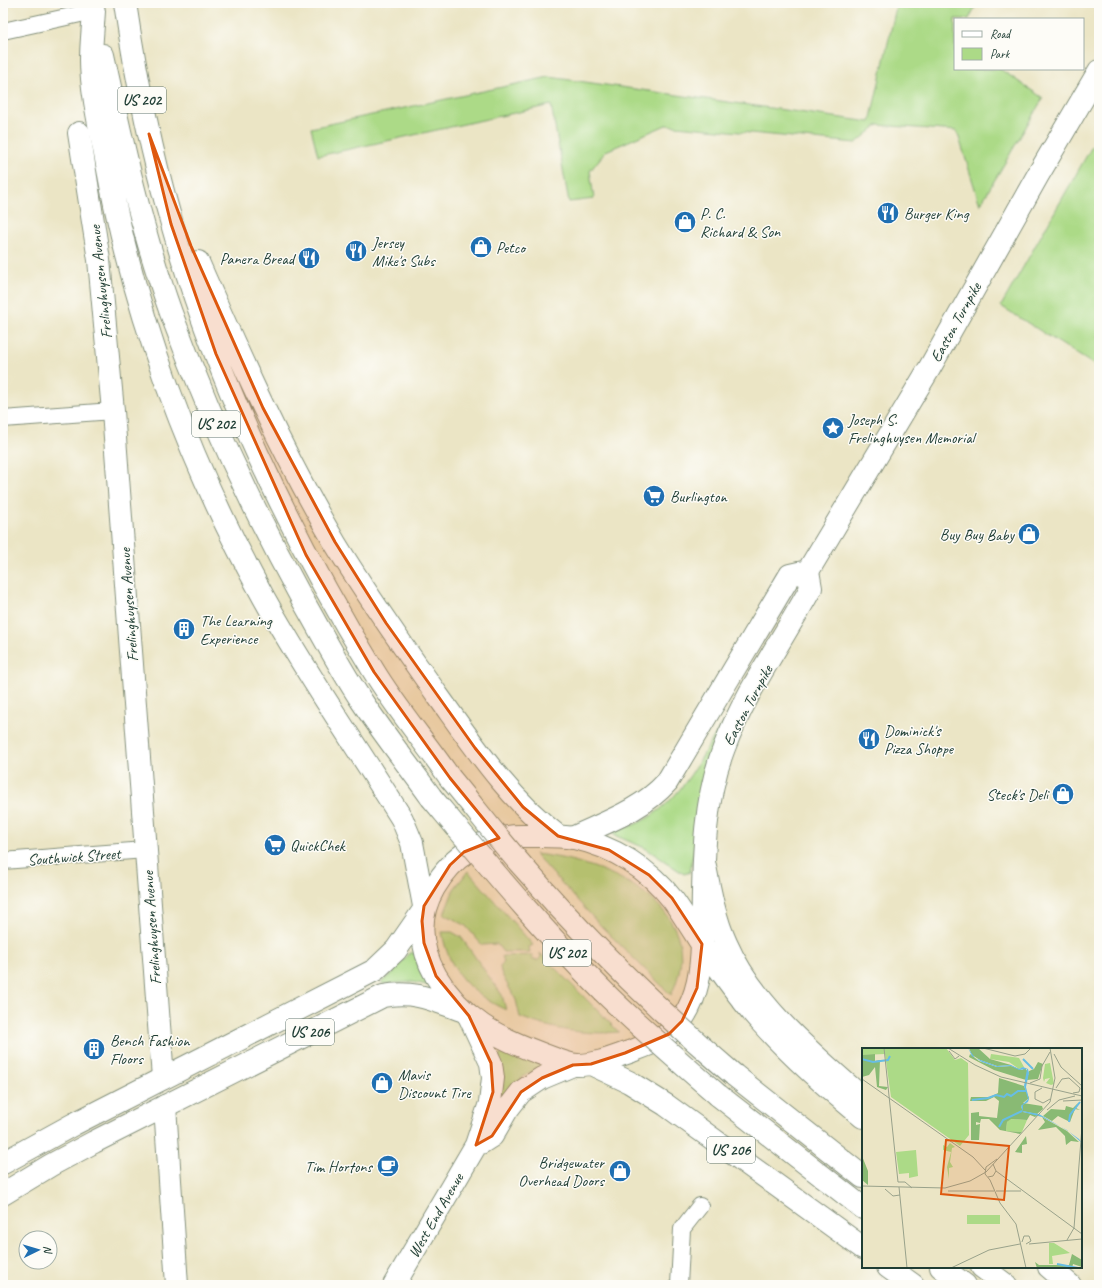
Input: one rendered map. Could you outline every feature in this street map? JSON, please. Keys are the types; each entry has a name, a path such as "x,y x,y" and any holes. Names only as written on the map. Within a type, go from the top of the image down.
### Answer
{"main road":[{"name":"US 202","path":"127,4 135,67 149,134 172,224 197,301 239,411 306,555 374,672 450,778 525,869 582,932 632,983 691,1038 734,1075 862,1176"},
{"name":"US 202","path":"94,7 133,186 171,312 202,392 236,469 273,546 334,657 362,701 431,797 503,883 561,947 616,1003 664,1049 718,1095 862,1207"},
{"path":"94,7 91,61 102,140 113,197 125,252 143,316 169,390 196,459 264,597 402,819 412,843 424,908"},
{"name":"Easton Turnpike","path":"582,1064 653,1043 669,1034 682,1021 697,988 702,944 705,836 712,794 723,749 735,721 811,588 808,571 925,376 1038,175 1099,71"},
{"name":"Frelinghuysen Avenue","path":"79,133 99,260 113,411 163,1078"},
{"path":"149,134 159,165 191,246 244,367 287,455 335,542 386,623 475,748 524,807 537,820 565,837"},
{"name":"Easton Turnpike","path":"565,837 638,806 649,800 667,782 790,575 808,571"},
{"name":"US 206","path":"3,1163 74,1124 374,970 396,950 424,908 439,879 450,865 464,852 476,845 515,836 565,837 609,850 632,862 649,875 672,898 702,944 759,1021 811,1074 862,1116"},
{"path":"704,866 719,925 726,944 738,966 762,1000 788,1029 862,1098"},
{"name":"US 206","path":"424,908 422,931 428,958 436,976 465,1013"},
{"name":"US 206","path":"3,1194 51,1165 383,996 410,994 422,995 465,1013 494,1034 582,1064 629,1082 666,1104 862,1247"},
{"name":"West End Avenue","path":"394,1285 476,1146 490,1103 493,1078 491,1063 487,1052 465,1013"},
{"name":"West End Avenue","path":"476,1146 492,1136 507,1110 522,1092 542,1078 582,1064"},
{"path":"165,1106 178,1285"},
{"path":"889,1268 913,1285"},
{"path":"942,1268 966,1285"},
{"path":"983,1268 1006,1285"},
{"path":"1050,1268 1070,1285"}],"street":[{"path":"3,31 94,7"},
{"path":"3,419 113,411"},
{"name":"Southwick Street","path":"3,861 145,850"},
{"path":"679,1285 682,1229 700,1206"}],"highlighted area":[{"path":"149,134 191,246 263,408 335,542 386,623 475,748 523,807 558,836 609,850 649,875 672,898 702,944 697,988 682,1021 669,1034 625,1053 591,1064 573,1065 542,1078 521,1092 492,1136 476,1145 493,1092 491,1063 469,1016 436,976 424,943 422,921 424,906 450,865 464,852 499,838 450,778 374,672 306,555 216,354 171,224"}],"green space":[{"path":"897,3 977,3 970,18 954,18 954,70 1001,70 1043,98 980,205 957,131 878,125 856,143 666,125 606,151 590,171 594,199 569,202 551,105 318,156 311,128 549,77 870,122"},
{"path":"1099,134 1099,368 1001,306"},
{"path":"721,725 724,726 702,800 690,872 684,874 645,848 614,835 614,831 634,825 652,816 666,804 679,791 690,776"},
{"path":"535,854 563,858 592,866 620,878 645,894 665,913 678,936 680,964 671,995 601,926"},
{"path":"468,871 533,945 529,947 530,952 503,952 497,944 482,945 465,925 444,914 454,889"},
{"path":"442,932 452,932 461,937 502,995 506,1010 482,996 463,980 450,959"},
{"path":"409,953 415,953 431,981 428,985 412,982 383,984 381,982 394,972"},
{"path":"540,953 619,1032 581,1032 544,1025 520,1017 516,1000 501,973 500,967 504,962 502,956 532,955 533,960 536,959 537,961 541,957"},
{"path":"504,1052 531,1059 543,1066 524,1076 503,1098 500,1098 499,1056"}],"place":[{"name":"Burger King","path":"888,213"},
{"name":"P. C. Richard & Son","path":"685,222"},
{"name":"Petco","path":"481,247"},
{"name":"Jersey Mike's Subs","path":"356,251"},
{"name":"Panera Bread","path":"309,258"},
{"name":"Joseph S. Frelinghuysen Memorial","path":"833,428"},
{"name":"Burlington","path":"654,496"},
{"name":"Buy Buy Baby","path":"1029,534"},
{"name":"The Learning Experience","path":"184,629"},
{"name":"Dominick's Pizza Shoppe","path":"869,739"},
{"name":"Steck's Deli","path":"1063,794"},
{"name":"QuickChek","path":"275,845"},
{"name":"Bench Fashion Floors","path":"94,1049"},
{"name":"Mavis Discount Tire","path":"382,1083"},
{"name":"Tim Hortons","path":"388,1166"},
{"name":"Bridgewater Overhead Doors","path":"620,1171"}]}
